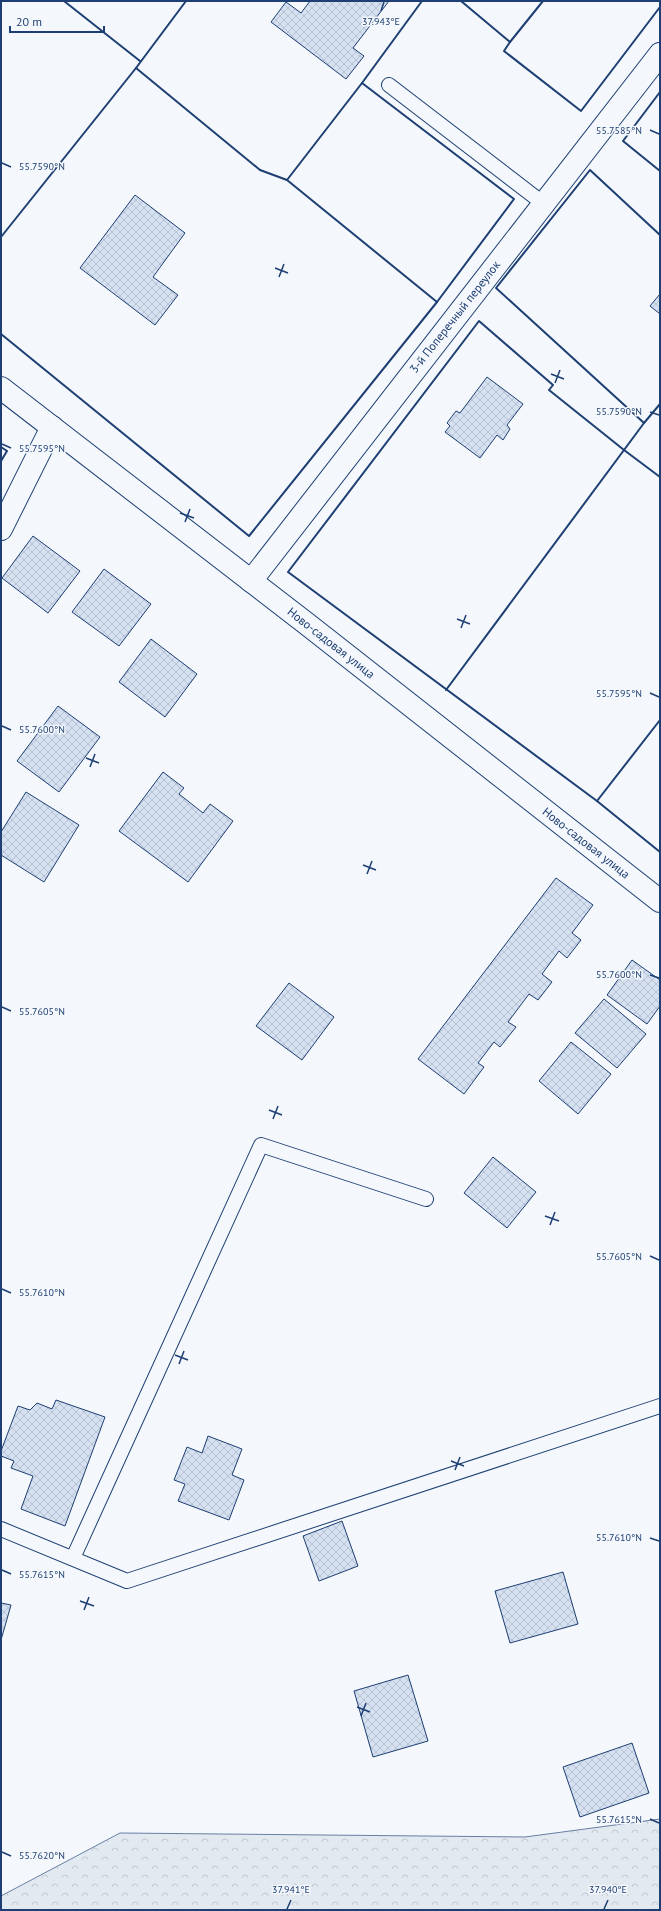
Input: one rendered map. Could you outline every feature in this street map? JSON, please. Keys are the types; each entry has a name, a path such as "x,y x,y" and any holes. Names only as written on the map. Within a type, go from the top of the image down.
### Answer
{"street":[{"name":"3-й Поперечный переулок","path":"251,581 660,54"},
{"name":"Ново-садовая улица","path":"1,388 251,581 660,901"},
{"path":"1,529 52,427"}],"lane":[{"path":"389,85 544,204"},
{"path":"73,1558 261,1144 426,1199"},
{"path":"1,1529 127,1581 660,1406"}],"green space":[{"path":"660,1819 660,1910 1,1910 1,1896 120,1833 525,1837"}],"building":[{"path":"310,1 389,1 353,48 364,56 346,79 271,22 286,2 301,13"},
{"path":"135,195 185,233 153,277 178,295 155,325 80,268"},
{"path":"660,294 660,314 650,306"},
{"path":"487,377 523,404 507,425 510,429 503,440 497,435 480,458 445,432 450,426 447,423 456,411 460,413"},
{"path":"33,536 80,571 48,613 2,578"},
{"path":"104,569 151,604 119,646 72,612"},
{"path":"151,639 197,674 165,717 119,682"},
{"path":"58,706 100,737 59,792 17,761"},
{"path":"163,772 184,788 179,794 203,813 210,804 233,821 188,882 119,831"},
{"path":"26,792 79,825 44,882 1,855 1,832"},
{"path":"556,878 593,905 572,933 581,940 567,958 559,951 542,974 552,982 538,1000 529,994 508,1022 516,1027 500,1047 494,1042 478,1063 484,1067 464,1094 418,1059"},
{"path":"632,960 660,980 660,1006 647,1024 607,995"},
{"path":"289,983 334,1017 302,1060 256,1026"},
{"path":"604,999 646,1034 617,1068 575,1033"},
{"path":"571,1042 611,1074 578,1114 539,1081"},
{"path":"493,1157 536,1192 507,1228 464,1193"},
{"path":"56,1400 105,1417 65,1526 21,1509 33,1476 11,1468 14,1461 1,1456 1,1451 18,1406 30,1410 37,1403 52,1409"},
{"path":"208,1436 242,1449 232,1475 244,1480 229,1520 178,1501 185,1484 174,1480 187,1447 202,1453"},
{"path":"342,1521 358,1566 319,1581 303,1536"},
{"path":"563,1572 578,1624 510,1643 495,1591"},
{"path":"1,1603 11,1605 1,1640"},
{"path":"408,1675 428,1741 373,1757 354,1691"},
{"path":"632,1743 649,1793 580,1817 563,1767"}],"wall":[{"path":"64,1 140,61"},
{"path":"1,237 136,68 186,1"},
{"path":"1,334 249,536 437,302 514,199 362,83 422,1"},
{"path":"461,1 510,42 504,51 581,111 660,7"},
{"path":"510,42 543,1"},
{"path":"136,68 260,170 287,180 437,302"},
{"path":"287,180 362,83"},
{"path":"660,92 623,141 660,171"},
{"path":"660,235 590,170 496,288 644,423 624,450 549,390 553,385 479,321 288,572 597,801 660,852"},
{"path":"644,423 660,404"},
{"path":"1,447 7,451 1,461"},
{"path":"446,690 624,450 660,477"},
{"path":"597,801 660,720"}]}
